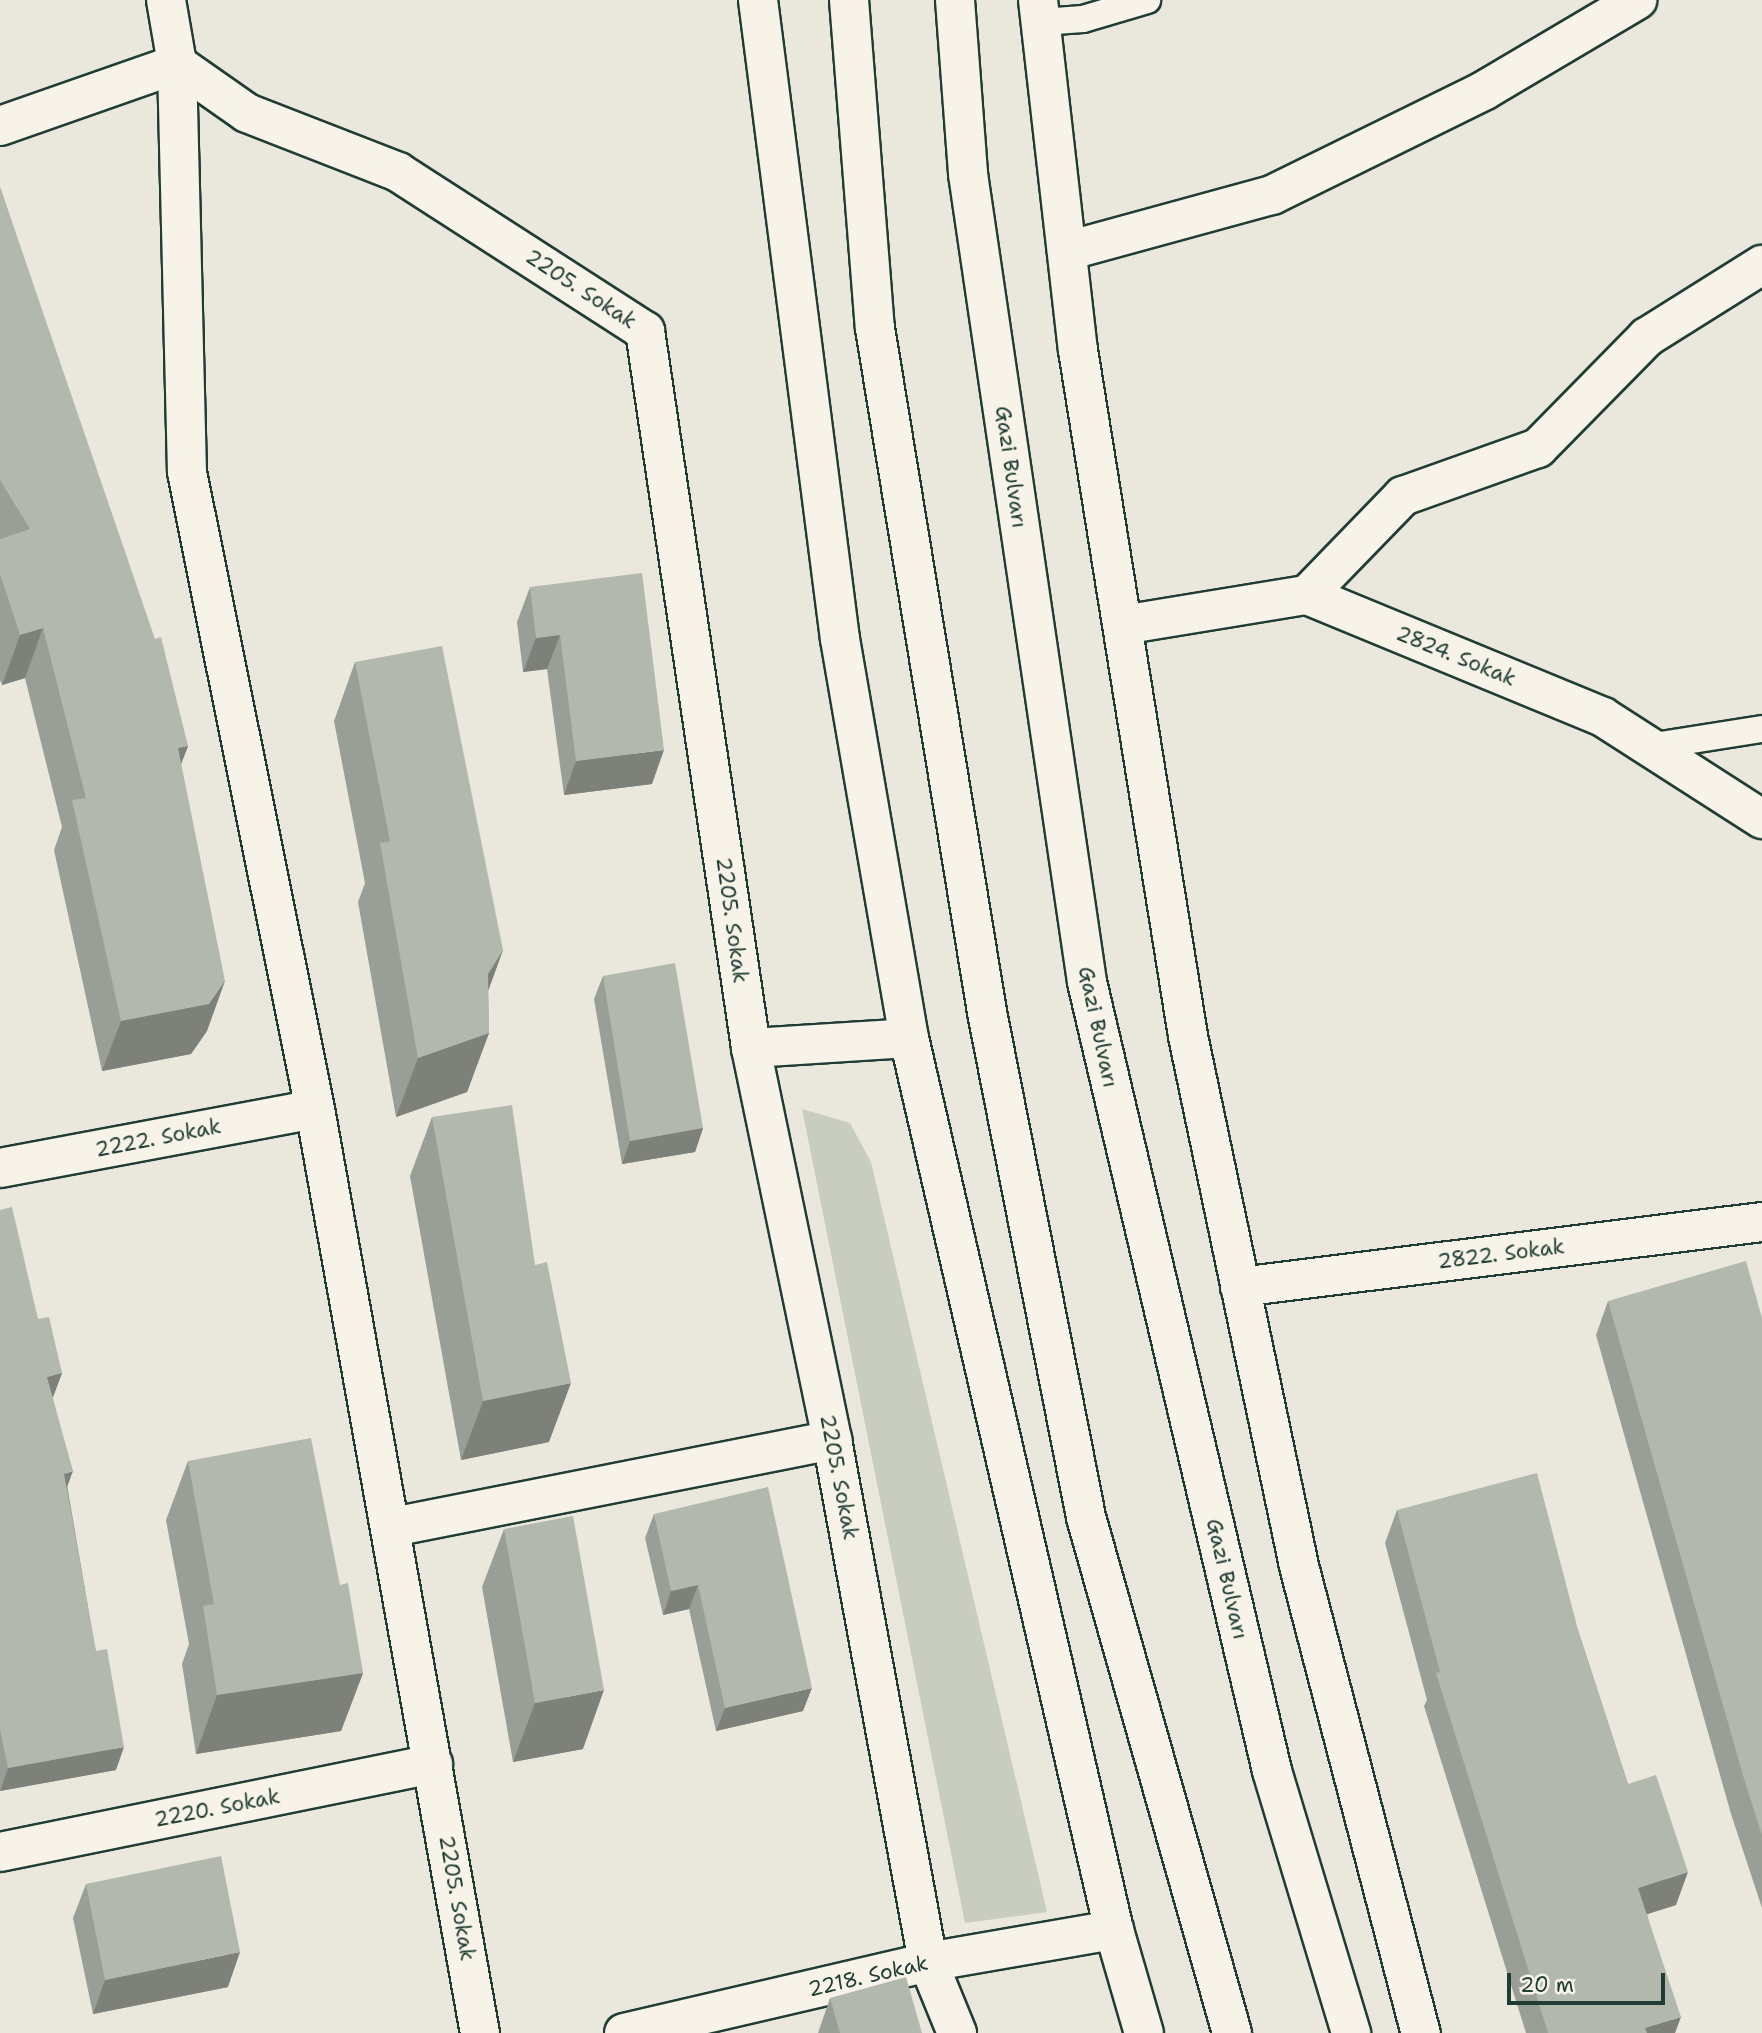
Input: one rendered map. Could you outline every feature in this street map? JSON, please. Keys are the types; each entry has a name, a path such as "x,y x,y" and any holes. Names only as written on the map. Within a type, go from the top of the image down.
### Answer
{"main road":[{"name":"2205. Sokak","path":"166,0 177,64 187,472 315,1109 393,1527 480,2033"},
{"path":"758,0 840,639 909,1038 1114,1930 1144,2033"},
{"path":"849,0 875,328 987,1012 1086,1517 1232,2033"},
{"name":"Gazi Bulvarı","path":"955,0 968,174 1087,982 1272,1771 1351,2033"},
{"path":"1067,251 1272,195 1485,90 1637,0"},
{"path":"1039,11 1078,350 1188,1036 1299,1566 1421,2033"},
{"name":"2205. Sokak","path":"177,64 247,113 398,172 645,331 751,1048 832,1440 928,1962 957,2033"},
{"path":"0,126 177,64"},
{"path":"1123,625 1307,595 1403,496 1538,448 1647,337 1762,265"},
{"name":"2824. Sokak","path":"1307,595 1603,717 1762,819"},
{"path":"751,1048 909,1038"},
{"name":"2222. Sokak","path":"0,1168 315,1109"},
{"name":"2822. Sokak","path":"1240,1287 1762,1222"},
{"path":"393,1527 832,1440"},
{"name":"2220. Sokak","path":"0,1852 433,1764"},
{"name":"2218. Sokak","path":"624,2033 928,1962 1114,1930"}],"lane":[{"path":"1039,11 1083,19 1147,0"},
{"path":"1648,747 1762,729"}],"shaded area":[{"path":"802,1109 850,1123 871,1162 1047,1912 965,1923"}],"building":[{"path":"0,187 155,639 161,637 188,746 178,748 225,981 209,1004 121,1021 72,800 86,798 43,628 20,635 0,574 0,539 30,529 0,480"},
{"path":"642,573 664,750 576,761 560,635 536,638 530,587"},
{"path":"442,646 503,950 488,974 489,1033 418,1058 380,843 390,841 355,662"},
{"path":"675,963 703,1128 630,1141 603,976"},
{"path":"512,1105 535,1265 547,1262 571,1383 483,1401 432,1117"},
{"path":"12,1207 38,1319 49,1317 62,1373 47,1377 73,1471 64,1474 96,1651 107,1649 124,1747 8,1768 0,1730 0,1210"},
{"path":"1746,1261 1762,1318 1762,1835 1608,1301"},
{"path":"311,1438 340,1585 348,1583 363,1673 217,1695 203,1606 214,1604 188,1461"},
{"path":"1537,1473 1578,1630 1628,1784 1656,1775 1688,1872 1638,1888 1681,2017 1645,2028 1647,2033 1548,2033 1436,1673 1440,1672 1397,1510"},
{"path":"768,1487 812,1688 725,1708 698,1585 671,1591 654,1514"},
{"path":"573,1516 604,1690 535,1703 504,1529"},
{"path":"221,1856 240,1952 105,1980 86,1884"},
{"path":"906,1977 922,2033 840,2033 830,1998"}]}
